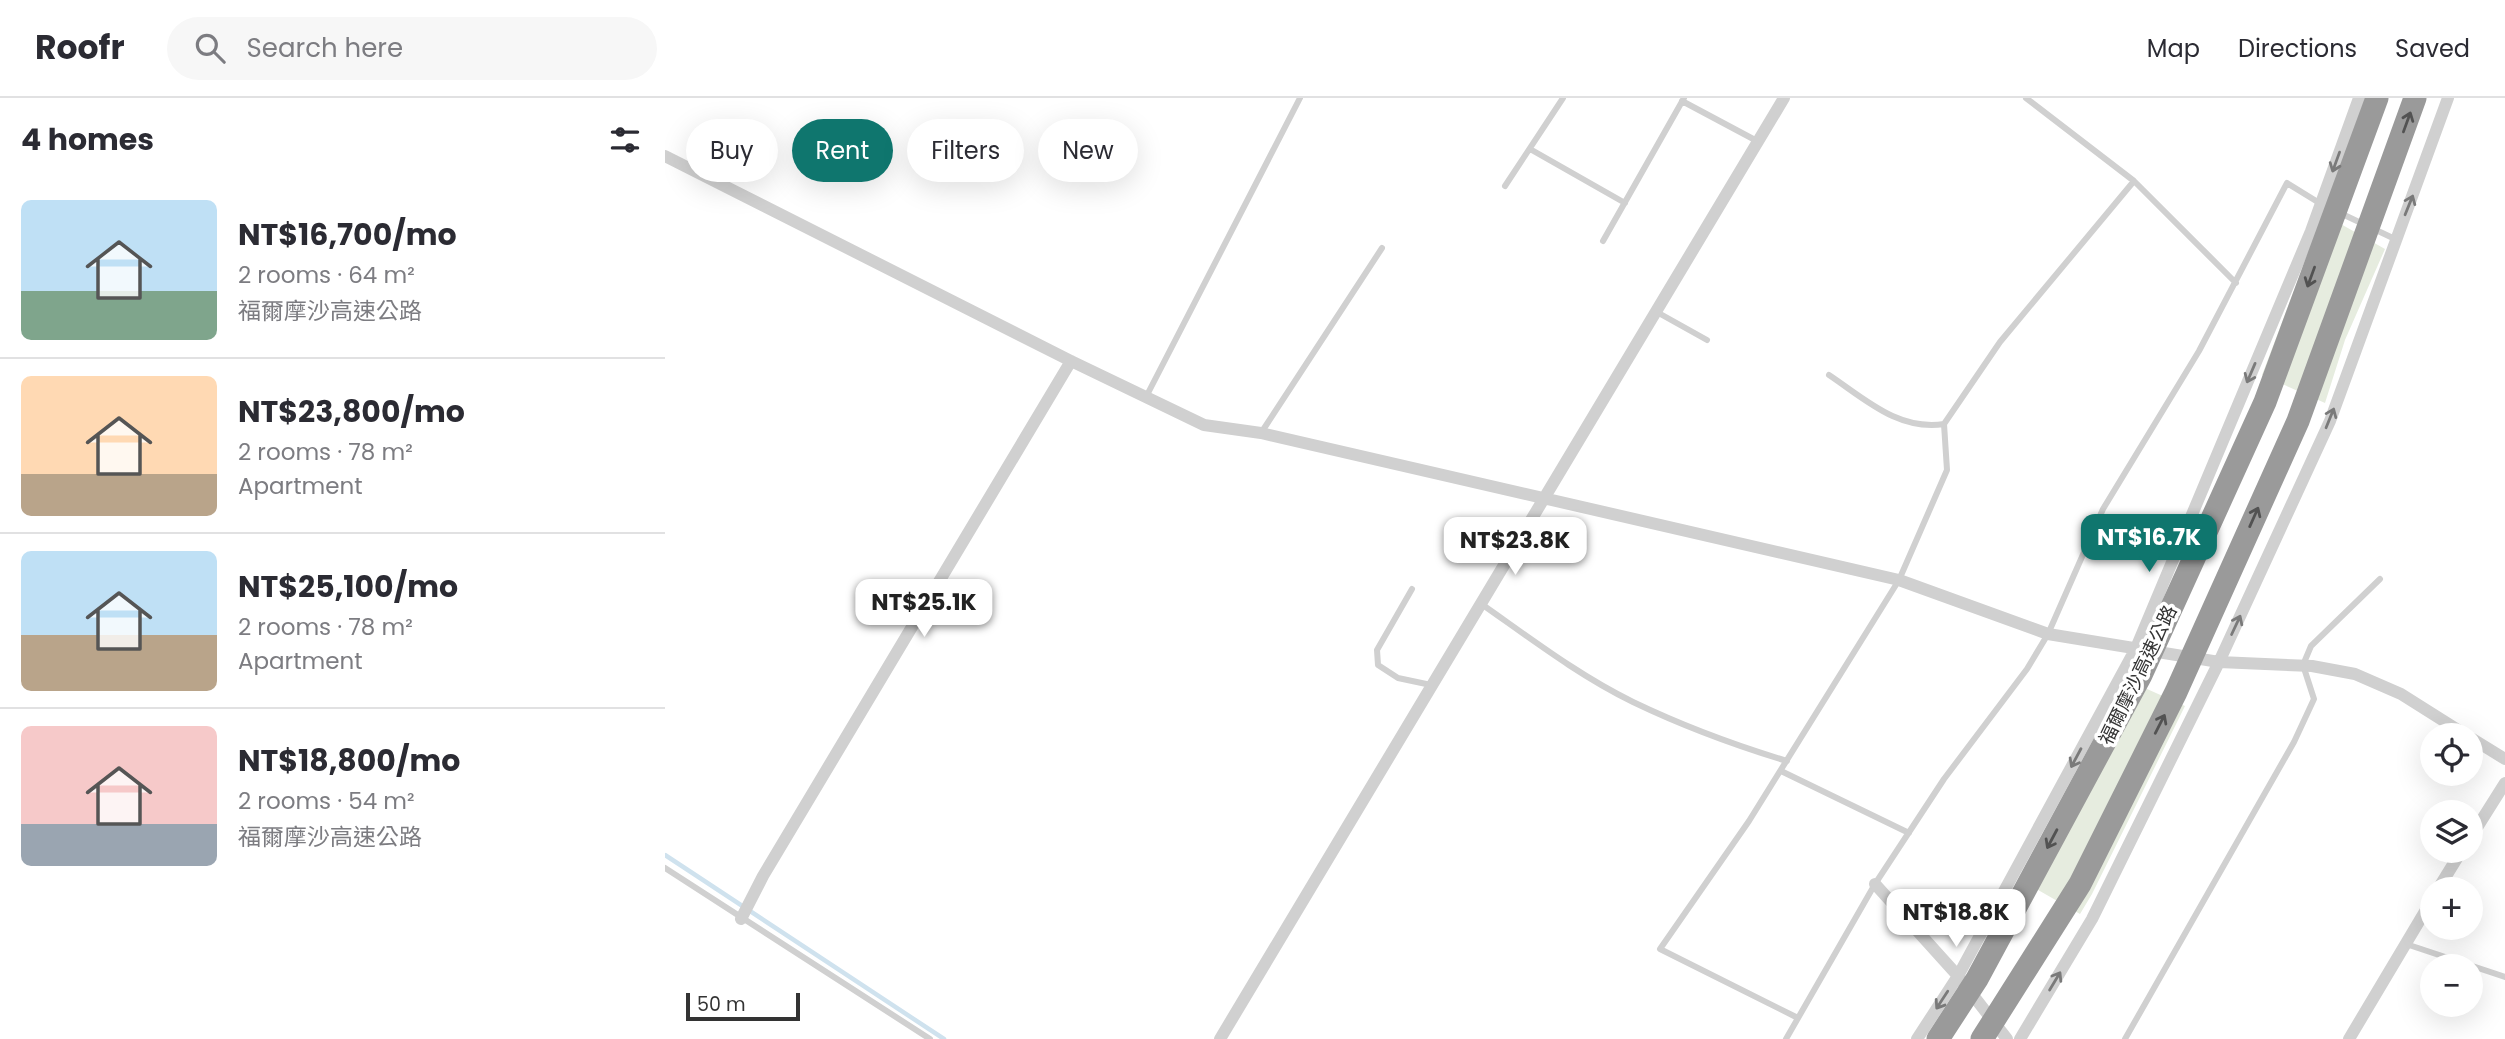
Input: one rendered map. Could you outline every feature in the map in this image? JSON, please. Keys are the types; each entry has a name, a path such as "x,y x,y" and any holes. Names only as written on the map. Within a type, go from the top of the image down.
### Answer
{"highway":[{"name":"福爾摩沙高速公路","path":"1938,1039 1977,979 2141,675 2265,402 2377,98"},
{"name":"福爾摩沙高速公路","path":"1982,1039 2080,884 2176,692 2298,421 2415,98"}],"street":[{"path":"1220,1039 1784,98"},
{"path":"1917,1039 1958,976 2136,648 2320,204 2359,98"},
{"path":"2019,1039 2092,919 2219,662 2330,421 2395,239 2434,145 2448,98"},
{"path":"665,156 1071,361 1204,425 1261,433 1899,580 2048,634 2219,662 2303,665 2355,674 2390,689 2446,723"},
{"path":"742,917 1071,361"},
{"path":"2483,746 2505,760"},
{"path":"2483,818 2505,783"},
{"path":"1875,884 1958,976 2007,1039"},
{"path":"2349,1039 2420,918"}],"lane":[{"path":"1146,397 1300,98"},
{"path":"1506,186 1563,98"},
{"path":"2027,98 2134,181 2236,283"},
{"path":"1603,241 1683,100 1758,141"},
{"path":"1530,149 1625,203"},
{"path":"1798,1018 1660,949 1781,771 1899,580 1947,470 1944,424 2000,342 2134,181"},
{"path":"1786,1039 1875,884 1944,779 2027,669 2048,634 2103,509 2236,283 2287,183 2320,204 2395,239"},
{"path":"1261,433 1382,248"},
{"path":"1655,311 1707,340"},
{"path":"1829,375 1895,418 1922,427 1944,424"},
{"path":"2125,1039 2294,743 2314,699 2303,665 2311,646 2380,579"},
{"path":"1412,589 1377,650 1378,665 1398,678 1431,685"},
{"path":"1480,603 1576,670 1631,701 1730,743 1787,761"},
{"path":"1781,771 1909,833"},
{"path":"665,868 930,1039"},
{"path":"2404,943 2505,977"}],"shaded area":[{"path":"2323,214 2385,249 2345,340 2325,403 2262,375"},
{"path":"2127,680 2185,706 2080,914 2019,879"}],"waterway":[{"path":"665,855 944,1039"}]}
